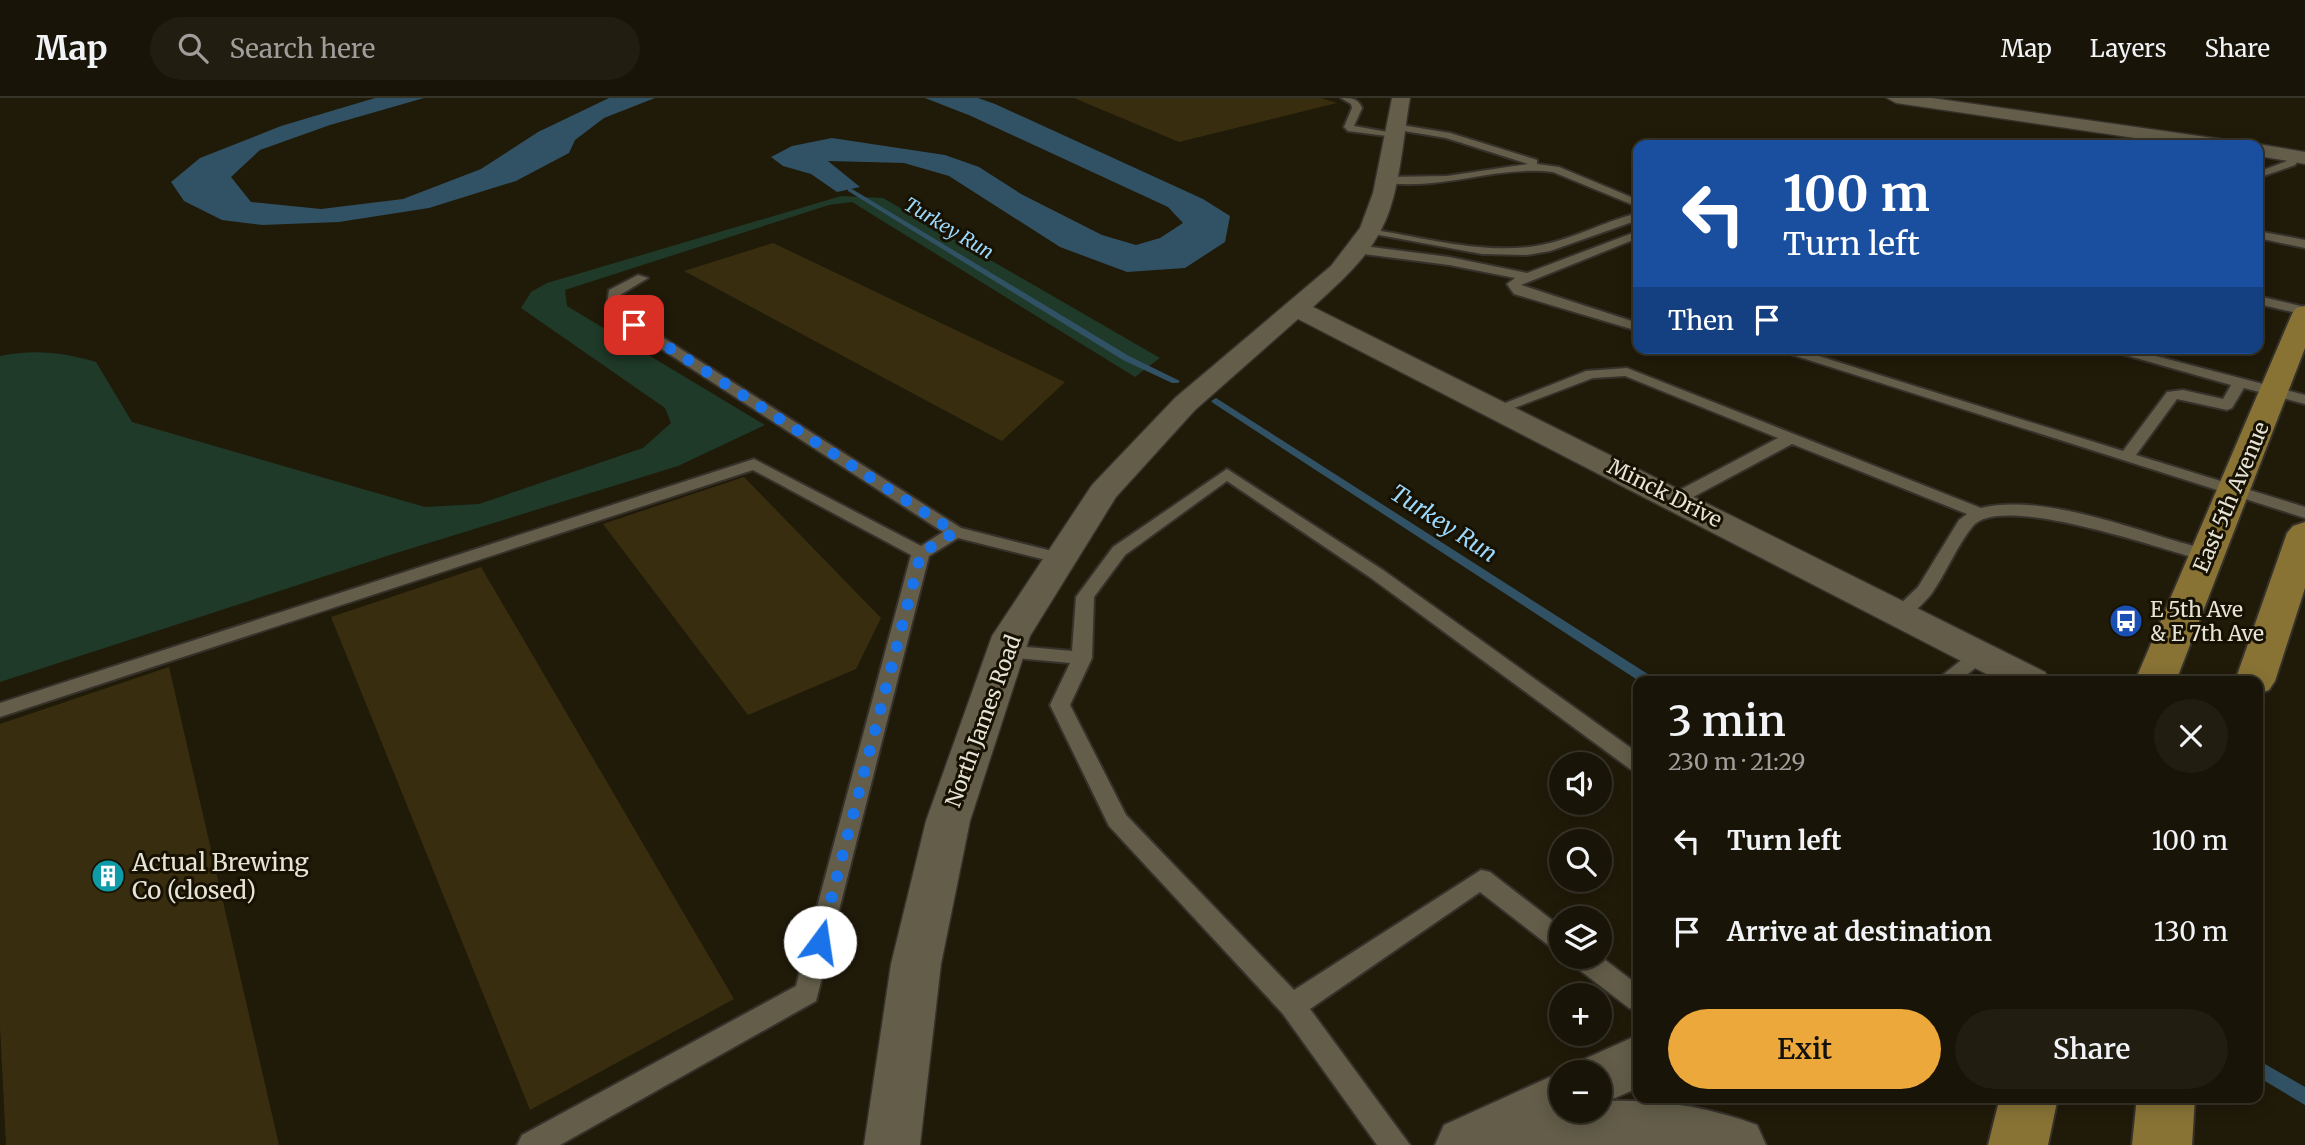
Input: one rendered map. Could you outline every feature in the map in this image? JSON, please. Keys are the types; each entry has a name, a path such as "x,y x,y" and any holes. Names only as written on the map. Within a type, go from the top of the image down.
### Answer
{"main road":[{"name":"East 5th Avenue","path":"2157,676 2233,492 2290,396 2305,312"},
{"path":"2257,676 2305,533"},
{"path":"2018,1145 2028,1103"},
{"path":"2162,1145 2166,1103"}],"street":[{"path":"1896,98 2186,140"},
{"name":"North James Road","path":"892,1145 916,964 948,821 1011,636 1102,492 1185,404 1298,309 1339,271 1363,241 1385,180 1397,120"},
{"path":"2263,151 2300,158"},
{"name":"Minck Drive","path":"1298,309 1902,612 2022,676"},
{"path":"1612,1073 1633,1062"},
{"path":"1465,1145 1549,1104"},
{"path":"1515,1145 1567,1132 1633,1125 1702,1135 1736,1145"}],"lane":[{"path":"1345,98 1354,102 1357,108 1349,127 1351,129 1397,120 1555,169 1633,202"},
{"path":"2263,173 2300,158"},
{"path":"1385,180 1447,179 1515,167 1555,169"},
{"path":"1363,241 1527,251 1546,248 1633,218"},
{"path":"1633,236 1513,284 1519,291 1633,325"},
{"path":"2263,236 2305,244"},
{"path":"1363,241 1528,277"},
{"path":"642,278 614,293 611,310 955,532 1058,558"},
{"path":"2263,301 2305,312"},
{"path":"1797,354 2305,513"},
{"path":"2154,354 2240,383 2290,396"},
{"path":"1498,410 1591,374 1627,372 1976,512"},
{"path":"2126,458 2172,395 2183,394 2227,405 2240,383"},
{"path":"1676,499 1792,437"},
{"path":"0,710 754,464 921,553"},
{"path":"1395,1145 1292,1006 1117,820 1060,705 1082,657 1085,597 1119,551 1227,474 1377,574 1633,760"},
{"path":"1902,612 1925,590 1968,520 1976,512 1990,508 2026,511 2103,526 2206,556"},
{"path":"532,1145 807,993 921,553 955,532"},
{"path":"1006,651 1082,657"},
{"path":"1952,676 1981,654"},
{"path":"1292,1006 1481,879 1549,932"},
{"path":"1598,969 1633,996"}],"green space":[{"path":"841,196 883,198 1160,358 1135,377 852,202 829,205 565,290 567,306 765,425 678,466 390,555 0,682 0,356 48,353 96,362 132,422 425,507 479,504 643,448 671,423 665,408 521,308 531,292 547,283"}],"water":[{"path":"375,98 424,98 330,125 260,150 231,177 251,202 321,209 403,199 481,169 538,132 609,98 655,98 604,118 575,140 569,153 516,181 429,208 339,222 262,225 222,220 184,201 171,182 200,158 281,126"},
{"path":"925,98 978,98 995,104 1203,199 1230,216 1225,242 1185,268 1127,272 1060,247 949,176 904,163 828,161 860,187 837,192 811,174 783,166 771,157 792,146 832,138 945,155 979,167 1021,194 1102,235 1136,245 1160,238 1183,223 1168,207 971,116"}],"building":[{"path":"1074,98 1321,98 1337,103 1179,142"},
{"path":"773,243 1065,382 1002,441 684,271"},
{"path":"744,477 881,618 856,669 748,715 603,524"},
{"path":"481,567 734,999 530,1110 331,617"},
{"name":"Actual Brewing Co (closed)","path":"169,667 279,1145 6,1145 0,1027 0,724"}],"waterway":[{"name":"Turkey Run","path":"850,190 1126,358 1175,381"},
{"name":"Turkey Run","path":"1216,401 1641,676"},
{"name":"Turkey Run","path":"2263,1071 2305,1097"}],"place":[{"name":"E 5th Ave & E 7th Ave","path":"2126,621"},
{"name":"Actual Brewing Co (closed)","path":"108,876"}],"route":[{"path":"634,325 955,532 921,553 820,942"}]}
